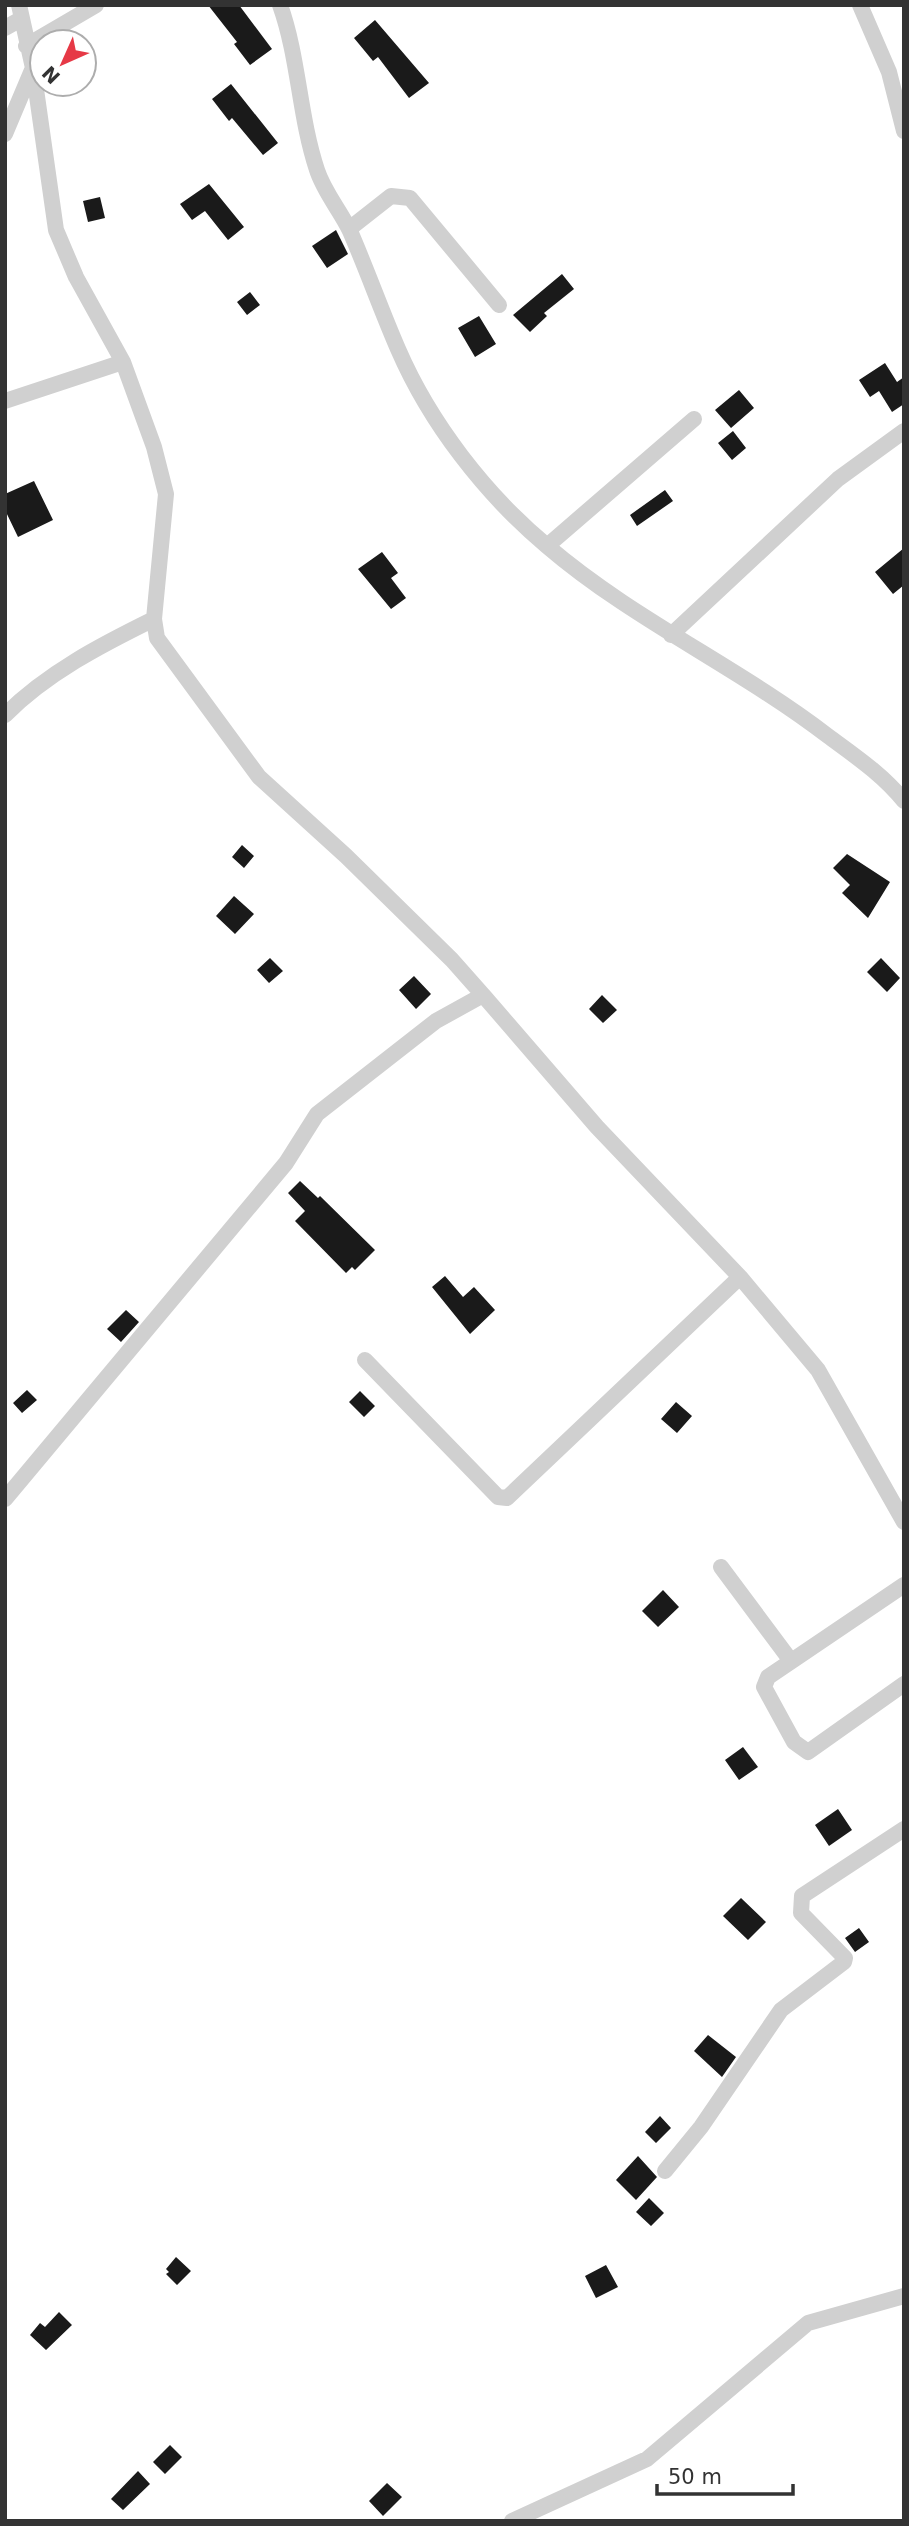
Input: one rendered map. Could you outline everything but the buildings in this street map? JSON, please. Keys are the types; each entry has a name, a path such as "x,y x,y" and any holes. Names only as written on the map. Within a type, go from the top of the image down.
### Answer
{"street":[{"path":"26,46 96,5"},
{"path":"280,5 289,31 305,128 318,174 349,229 399,352 460,458 547,546 671,635 719,661 796,711 887,781 904,801"},
{"path":"860,5 889,72 904,131"},
{"path":"20,12 28,52"},
{"path":"5,28 20,12"},
{"path":"5,134 28,80"},
{"path":"37,98 56,230 76,277 123,362 154,447 166,494 154,619 157,638 259,777 346,856 453,960 597,1127 740,1277 818,1370 904,1522"},
{"path":"349,229 391,196 410,198 499,305"},
{"path":"5,401 123,362"},
{"path":"547,546 694,419"},
{"path":"671,635 838,478 904,431"},
{"path":"5,715 21,699 68,666 154,619"},
{"path":"5,1499 286,1163 317,1114 436,1021 483,995"},
{"path":"365,1360 498,1497 507,1497 740,1277"},
{"path":"721,1567 791,1661"},
{"path":"904,1585 768,1677 764,1687 794,1742 808,1752 904,1684"},
{"path":"665,2171 701,2127 780,2010 844,1962 845,1958 801,1913 802,1896 904,1829"},
{"path":"512,2521 647,2459 808,2323 904,2296"}]}
